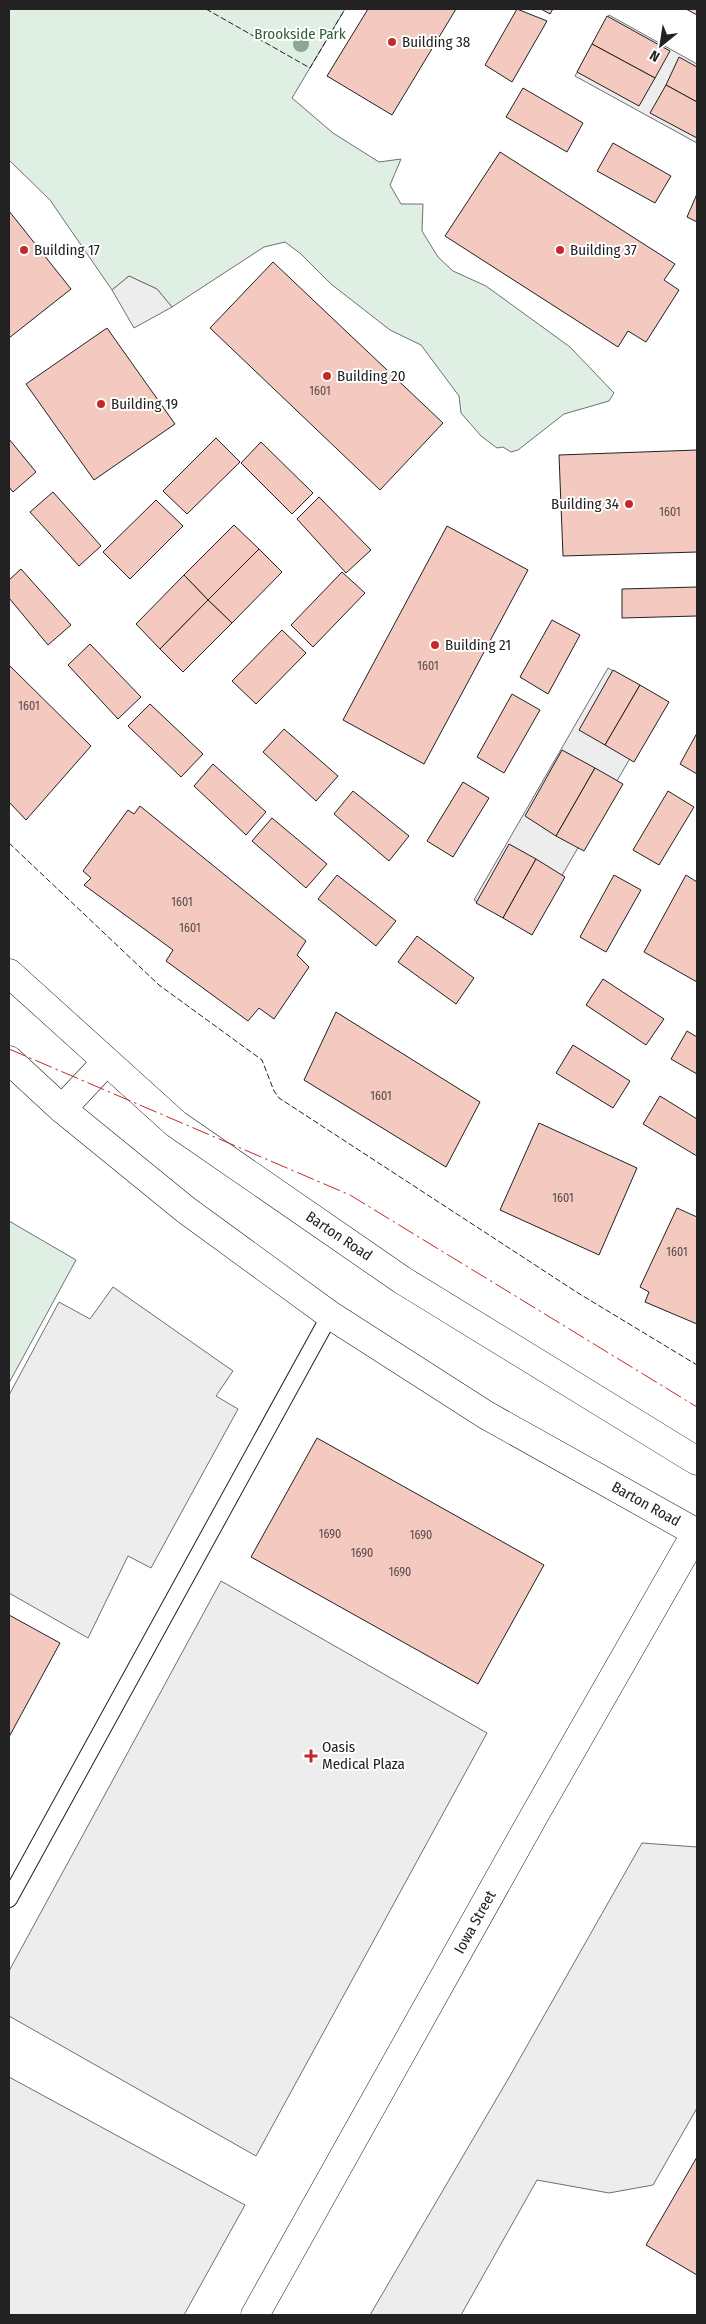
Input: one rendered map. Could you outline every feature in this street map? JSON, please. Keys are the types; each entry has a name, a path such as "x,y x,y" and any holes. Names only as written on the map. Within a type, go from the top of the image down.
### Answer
{"main road":[{"name":"Barton Road","path":"9,973 176,1124 402,1280 697,1461"},
{"name":"Barton Road","path":"9,1060 62,1109 186,1210 330,1315 486,1415 697,1532"},
{"path":"62,1109 106,1062"},
{"name":"Iowa Street","path":"255,2315 530,1824 697,1532"}],"lane":[{"path":"9,1898 330,1315"}],"green space":[{"name":"Brookside Park","path":"9,9 345,9 292,98 333,133 379,162 401,159 390,185 401,204 423,204 422,231 438,257 453,271 486,286 570,347 614,393 609,401 564,414 518,450 511,452 503,447 497,448 481,436 461,413 459,396 421,345 390,330 331,284 301,254 285,242 264,247 172,307 157,289 129,276 112,290 50,200 9,160"},
{"path":"9,1221 76,1260 9,1383"}],"shaded area":[{"path":"609,15 697,64 697,143 575,76"},
{"path":"129,276 157,289 172,307 134,328 112,290"},
{"path":"608,668 664,700 529,932 474,900"},
{"path":"113,1287 233,1371 216,1396 238,1409 151,1568 128,1556 88,1638 9,1593 9,1395 59,1302 90,1319"},
{"name":"Oasis Medical Plaza","path":"221,1581 487,1733 256,2156 9,2016 9,1971"},
{"path":"642,1843 697,1847 697,2108 653,2185 609,2193 537,2180 461,2315 370,2315 511,2074"},
{"path":"9,2077 245,2205 184,2315 9,2315"}],"building":[{"name":"Building 38","path":"368,9 456,9 392,115 327,76"},
{"path":"517,9 547,21 512,82 485,65"},
{"path":"541,9 553,9 550,14"},
{"path":"686,9 697,9 697,15"},
{"path":"607,16 670,51 655,78 592,44"},
{"path":"592,44 655,78 639,106 577,72"},
{"path":"679,57 697,67 697,102 666,85"},
{"path":"666,85 697,102 697,138 650,113"},
{"path":"523,88 583,123 567,152 506,117"},
{"path":"613,143 671,176 655,203 597,171"},
{"name":"Building 37","path":"500,152 675,264 664,280 679,290 646,342 628,331 618,347 445,236"},
{"path":"697,194 697,222 687,217"},
{"name":"Building 17","path":"9,211 71,289 9,338"},
{"name":"Building 20","path":"273,262 443,423 380,490 210,328"},
{"name":"Building 19","path":"107,328 175,424 94,480 26,384"},
{"path":"216,438 240,462 187,514 163,491"},
{"path":"9,439 36,472 13,492 9,487"},
{"path":"261,442 313,493 292,514 241,463"},
{"name":"Building 34","path":"697,450 697,552 563,556 559,455"},
{"path":"53,492 101,546 79,566 30,512"},
{"path":"319,497 371,550 346,573 297,519"},
{"path":"156,500 183,526 130,579 103,552"},
{"path":"234,525 259,549 208,600 184,575"},
{"name":"Building 21","path":"447,526 528,570 424,764 343,720"},
{"path":"259,549 282,572 232,623 208,600"},
{"path":"21,569 71,625 48,645 9,598 9,580"},
{"path":"342,572 365,593 313,647 291,625"},
{"path":"184,575 208,600 160,649 136,624"},
{"path":"697,587 697,616 622,618 622,589"},
{"path":"208,600 232,623 183,672 160,649"},
{"path":"552,620 580,635 548,694 520,677"},
{"path":"282,630 306,653 256,704 232,681"},
{"path":"90,644 141,697 118,719 68,665"},
{"path":"9,665 91,746 26,820 9,802"},
{"path":"613,670 640,685 605,745 579,730"},
{"path":"640,685 669,702 634,762 605,745"},
{"path":"512,694 540,710 504,773 477,757"},
{"path":"150,704 203,754 181,777 128,726"},
{"path":"284,729 338,776 316,801 263,752"},
{"path":"697,733 697,774 680,764"},
{"path":"562,750 595,768 556,836 525,816"},
{"path":"213,764 266,812 246,835 194,786"},
{"path":"595,768 623,784 584,851 556,836"},
{"path":"463,782 489,798 453,857 427,841"},
{"path":"353,791 409,836 389,861 334,814"},
{"path":"668,791 694,807 659,865 633,850"},
{"path":"140,806 306,941 297,955 309,967 274,1019 259,1008 248,1021 166,961 173,950 84,885 91,878 83,871 128,810 134,814"},
{"path":"272,818 327,864 306,888 252,841"},
{"path":"509,844 536,859 503,918 476,903"},
{"path":"536,859 565,877 532,935 503,918"},
{"path":"337,875 396,921 376,946 318,899"},
{"path":"614,875 641,890 606,952 580,937"},
{"path":"686,875 697,882 697,982 644,952"},
{"path":"417,936 474,978 456,1004 398,962"},
{"path":"603,979 664,1019 646,1045 586,1005"},
{"path":"336,1012 480,1102 446,1167 304,1080"},
{"path":"687,1031 697,1037 697,1074 671,1059"},
{"path":"573,1045 630,1081 613,1108 556,1073"},
{"path":"660,1096 697,1119 697,1156 643,1124"},
{"path":"539,1123 637,1168 599,1255 500,1210"},
{"path":"677,1208 697,1217 697,1324 645,1302 649,1292 640,1287"},
{"path":"317,1438 544,1565 478,1684 251,1557"},
{"path":"9,1615 60,1643 9,1737"},
{"path":"697,2157 697,2275 646,2245"}],"fence":[{"path":"206,9 310,68 345,9"},
{"path":"9,843 159,985 262,1060 274,1091 279,1098 578,1293 697,1365"}],"power":[{"path":"9,1049 350,1195 697,1407"}],"place":[{"name":"Building 38","path":"392,42"},
{"name":"Building 17","path":"24,250"},
{"name":"Building 37","path":"560,250"},
{"name":"Building 20","path":"327,376"},
{"name":"Building 19","path":"101,404"},
{"name":"Building 34","path":"629,504"},
{"name":"Building 21","path":"435,645"},
{"name":"Oasis Medical Plaza","path":"311,1756"}]}
